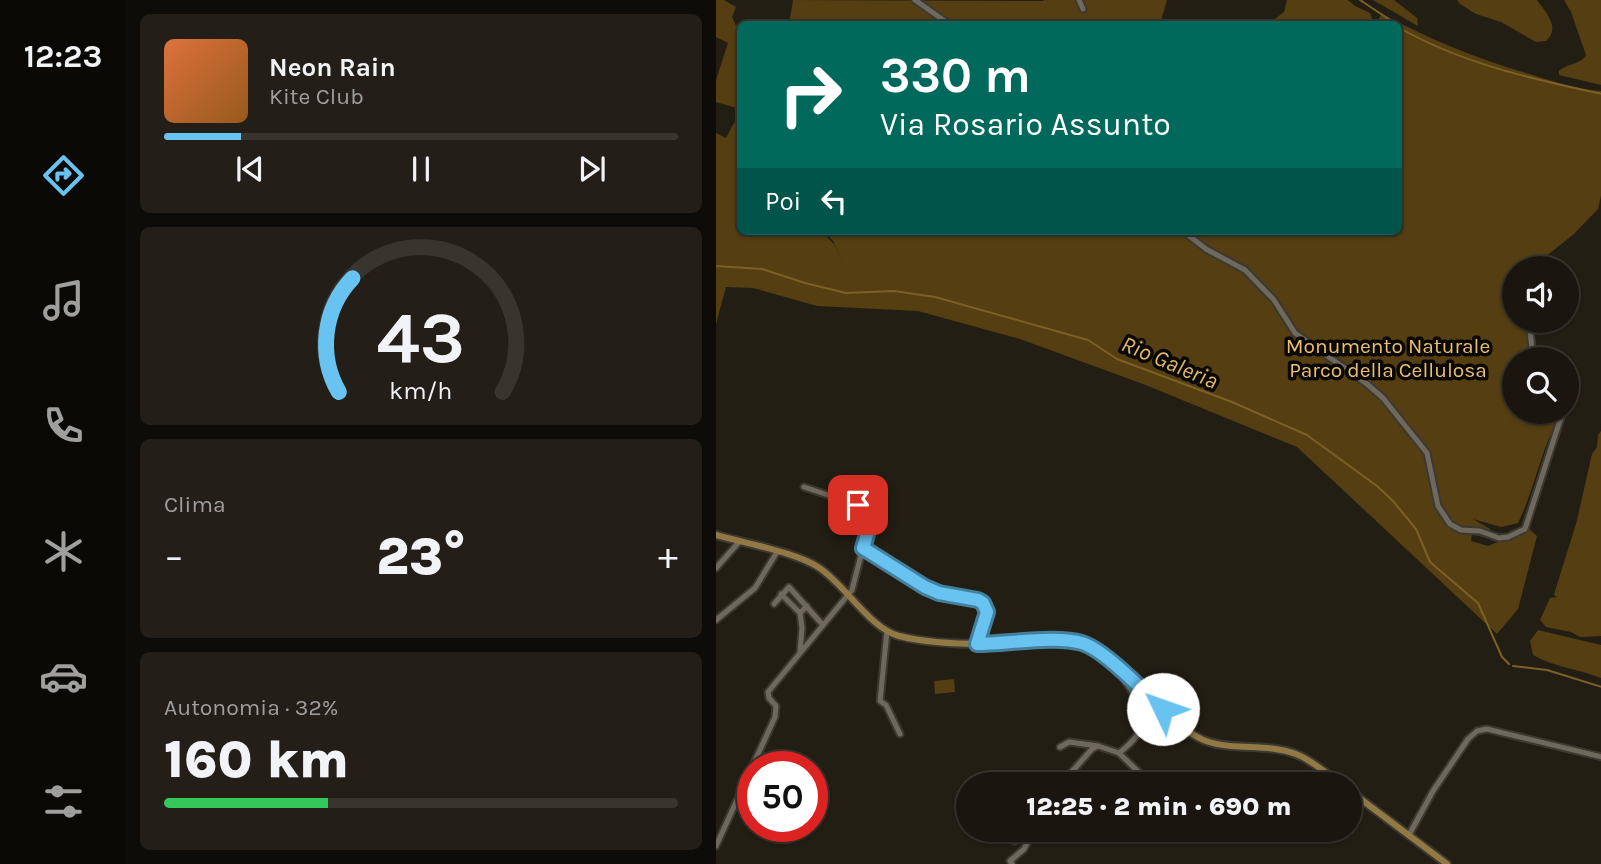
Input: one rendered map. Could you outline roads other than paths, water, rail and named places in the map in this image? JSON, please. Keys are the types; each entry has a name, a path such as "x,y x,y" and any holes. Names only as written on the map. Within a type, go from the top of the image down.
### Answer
{"main road":[{"path":"716,535 817,566 887,631 903,637 977,644 1074,641 1092,648 1196,736 1220,744 1293,753 1325,772"},
{"path":"1362,800 1447,864"}],"street":[{"path":"915,0 945,21"},
{"path":"1078,0 1083,9"},
{"path":"1188,235 1206,249 1245,270 1274,300 1295,332 1372,387 1388,403 1427,453 1439,510 1457,529 1480,531 1501,538 1525,529 1559,424"},
{"path":"716,846 775,718 776,706 769,698 768,692 852,588 863,548 869,522 866,509 804,487"},
{"path":"716,568 739,542"},
{"path":"863,548 925,587 939,593 982,601 987,612 977,644"},
{"path":"716,620 757,585 777,552"},
{"path":"774,604 789,587 822,624"},
{"path":"781,594 800,613 800,652"},
{"path":"800,613 807,606"},
{"path":"887,631 880,701 887,706 900,734"},
{"path":"1119,670 1138,703 1143,719 1136,738 1119,753"},
{"path":"1409,835 1433,791 1477,731 1487,729 1601,757"},
{"path":"1060,747 1069,742 1098,746 1119,753 1139,772"},
{"path":"1071,772 1087,753 1098,746"},
{"path":"1012,864 1011,861 1027,842"}],"waterway":[{"path":"1360,0 1392,21"},
{"path":"1402,29 1471,60 1523,76 1602,94"},
{"name":"Rio Galeria","path":"716,266 762,269 846,293 894,291 935,297 1088,340 1117,359 1232,402 1307,435 1377,486 1393,501 1416,529 1430,562 1478,603 1502,657 1509,664"},
{"name":"Rio Galeria","path":"1513,666 1547,670 1602,687"}],"park label":[{"name":"Monumento Naturale Parco della Cellulosa","path":"1388,358"}]}
